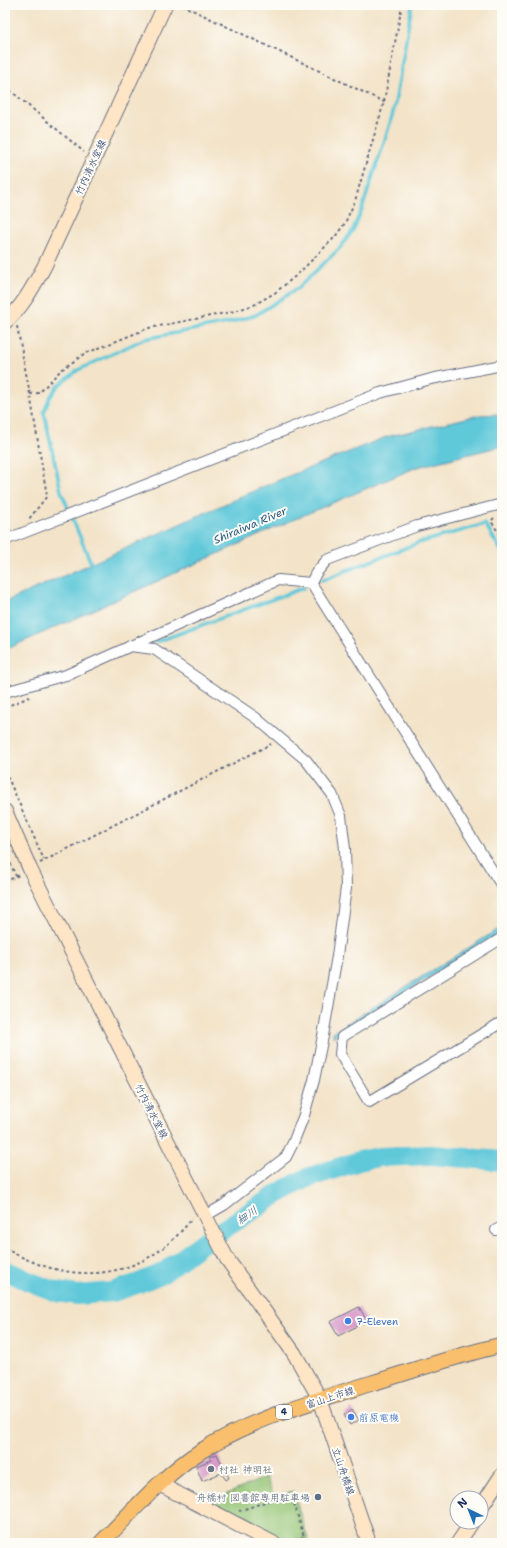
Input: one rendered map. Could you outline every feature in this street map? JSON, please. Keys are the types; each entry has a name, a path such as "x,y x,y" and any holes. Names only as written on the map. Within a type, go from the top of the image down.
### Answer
{"main road":[{"name":"竹内清水堂線","path":"8,320 28,295 44,267 165,5"},
{"name":"竹内清水堂線","path":"5,811 30,869 227,1259 294,1353 320,1399"},
{"name":"富山上市線","path":"101,1543 159,1484 200,1452 232,1433 320,1399 442,1361 502,1345"},
{"name":"立山舟橋線","path":"320,1399 369,1543"},
{"path":"489,1495 502,1475"},
{"path":"159,1484 277,1541"},
{"path":"458,1543 467,1530"}],"street":[{"path":"5,540 380,393 431,379 502,365"},
{"path":"311,583 316,573 327,560 417,526 502,504"},
{"path":"5,692 66,675 278,580 311,583"},
{"path":"311,583 502,886"},
{"path":"130,646 154,649 256,718 306,760 332,794 341,816 345,849 346,888 324,1036 304,1115 286,1157 224,1205 203,1212"},
{"path":"502,938 342,1036 340,1054 369,1102 502,1022"}],"path":[{"path":"182,5 384,102"},
{"path":"30,394 39,393 60,371 84,354 149,328 231,312 254,305 276,292 293,279 335,237 345,223 355,200 384,102 402,5"},
{"path":"5,86 93,160"},
{"path":"8,320 17,326 47,496 17,535"},
{"path":"498,517 491,521 502,538"},
{"path":"5,882 44,860 266,747"},
{"path":"5,772 44,860"},
{"path":"5,852 16,876"},
{"path":"5,1248 18,1256 52,1269 72,1273 93,1274 111,1272 130,1266 164,1247 175,1238 198,1210 203,1212"},
{"path":"234,1513 291,1493 304,1537 288,1542 277,1541"}],"green space":[{"path":"266,1477 274,1497 293,1491 308,1539 295,1543 287,1543 209,1502"}],"water":[{"name":"Shiraiwa River","path":"502,414 502,446 417,467 295,519 5,650 5,602 274,482 386,437 479,415"},
{"path":"502,927 502,932 333,1037 333,1032"}],"building":[{"name":"7-Eleven","path":"359,1307 367,1321 338,1336 330,1322"},
{"name":"前原電機","path":"352,1409 359,1420 350,1425 344,1415"},
{"name":"村社 神明社","path":"217,1454 229,1478 226,1480 221,1473 202,1481 196,1466 211,1460 209,1457"}],"waterway":[{"path":"93,568 61,491 44,412 49,399 57,387 78,370 144,339 228,323 256,315 298,288 340,248 353,230 362,209 388,130 394,109 412,5"},
{"path":"322,580 418,543 485,524 502,552"},
{"path":"156,642 303,588"},
{"name":"細川","path":"5,1270 57,1292 78,1295 113,1292 163,1273 201,1244 279,1193 307,1178 359,1161 379,1157 432,1155 502,1161"}],"place":[{"name":"7-Eleven","path":"348,1321"},
{"name":"前原電機","path":"351,1417"},
{"name":"村社 神明社","path":"211,1469"},
{"name":"舟橋村 図書館専用駐車場","path":"318,1497"}]}
